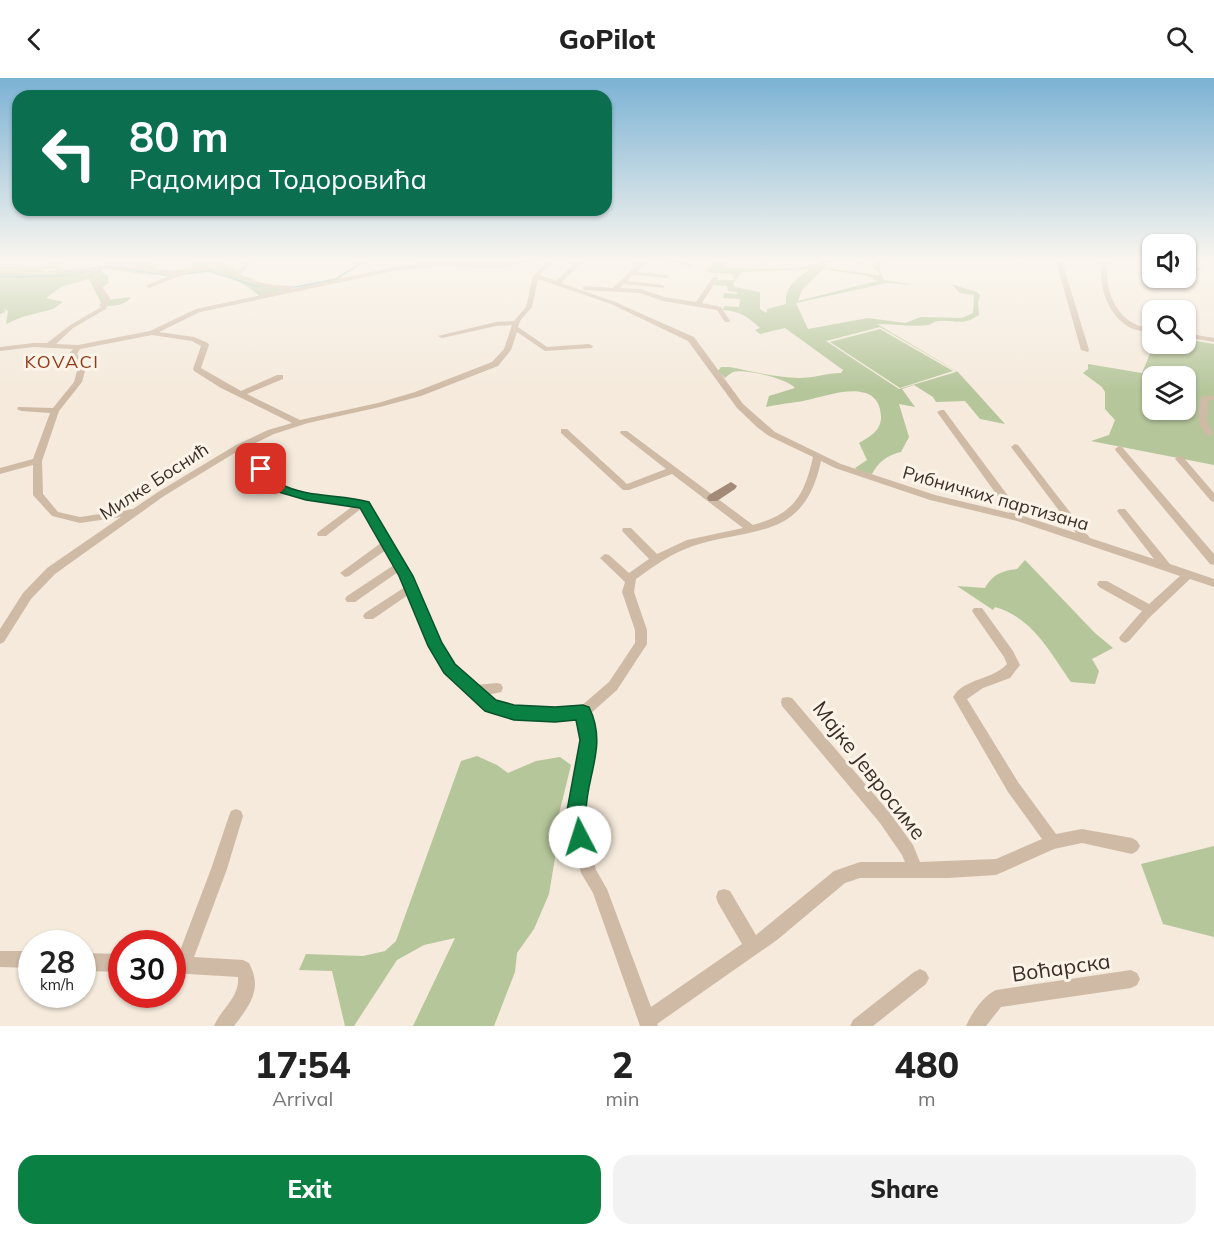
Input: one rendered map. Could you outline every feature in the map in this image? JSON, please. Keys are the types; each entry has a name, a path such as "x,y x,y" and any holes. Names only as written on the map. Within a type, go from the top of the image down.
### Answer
{"street":[{"path":"50,345 71,327 104,308 106,302"},
{"path":"0,349 50,345 78,347 152,333 198,310 238,302"},
{"name":"Милке Боснић","path":"0,639 27,596 51,571 135,512 239,447 271,432 418,394 495,364 507,350 515,325 530,302"},
{"name":"Рибничких партизана","path":"612,302 691,339 740,406 772,434 838,466 933,498 1019,518 1214,583"},
{"path":"682,302 719,308 727,321"},
{"path":"1071,302 1085,350"},
{"path":"1113,302 1133,327 1142,328"},
{"path":"442,336 496,324 515,325 545,349 589,346"},
{"path":"152,333 194,339 206,345 197,369 299,423"},
{"path":"1196,337 1214,340"},
{"path":"78,347 73,354 81,371 78,382 55,411 37,461 38,495 55,514 80,519 135,512"},
{"path":"241,394 280,377"},
{"path":"1209,433 1203,420 1205,398 1214,398"},
{"path":"21,409 55,411"},
{"path":"941,412 1019,518"},
{"path":"564,431 626,488 674,470"},
{"path":"624,433 750,528"},
{"path":"239,447 276,487 306,496 364,504 400,566 435,646 449,669 472,692 491,706 514,712 555,714 583,712 613,686 641,644 641,630 628,592 631,577 655,559 690,543 773,521 795,509 808,490 818,455"},
{"path":"1015,447 1088,542"},
{"path":"1119,449 1214,561"},
{"path":"1180,459 1214,500"},
{"path":"0,471 37,461"},
{"path":"713,498 730,486"},
{"path":"322,534 361,504"},
{"path":"1122,511 1166,567"},
{"path":"627,530 655,559"},
{"path":"345,573 388,543"},
{"path":"605,558 631,581"},
{"path":"351,599 400,566"},
{"path":"1125,638 1188,574"},
{"path":"1103,584 1151,610"},
{"path":"369,616 411,588"},
{"path":"978,611 1009,654 1014,665 1005,674 979,684 959,697 1012,787 1053,842"},
{"path":"472,692 496,688"},
{"name":"Мајке Јевросиме","path":"787,702 885,818 908,850 915,868"},
{"path":"583,712 589,740 576,816 584,858 589,873 599,889 648,1023"},
{"path":"186,945 219,869 236,816"},
{"name":"Мајке Јевросиме","path":"648,1023 753,946 840,877 860,870 915,868 948,870 996,867 1053,842 1082,836 1132,846"},
{"path":"724,897 753,946"},
{"path":"0,959 18,960"},
{"path":"186,965 243,969 247,974 248,983 243,996 223,1026"},
{"path":"859,1026 920,978"},
{"name":"Воћарска","path":"975,1026 996,999 1131,979"}],"green space":[{"path":"0,302 63,302 53,309 22,317 6,324 8,311 4,309 5,312 0,314"},
{"path":"101,302 126,302 99,306"},
{"path":"740,302 760,302 760,309 766,313 767,309 786,302 799,302 796,303 808,329 868,318 905,323 921,317 962,318 973,313 974,302 978,302 979,315 968,321 937,321 923,326 877,324 958,372 1005,424 980,419 965,401 936,402 933,397 914,385 902,389 915,407 899,404 909,437 901,452 884,460 872,474 860,472 855,468 867,460 859,443 874,432 881,421 878,404 872,397 854,391 843,392 766,407 769,396 795,388 784,381 756,373 739,371 725,378 718,371 721,367 729,367 773,376 799,378 841,373 843,370 785,328 760,334 755,330 760,328 748,318 739,313 723,310 724,306 739,307","holes":["880,327 956,371 956,372 899,389 826,341"]},
{"path":"880,329 953,371 900,388 830,342"},
{"path":"1196,341 1214,344 1214,465 1091,441 1109,435 1115,420 1105,409 1105,392 1102,387 1083,373 1088,369 1088,364 1142,373 1142,420 1196,420 1196,366 1145,366 1150,354 1196,354"},
{"path":"1025,560 1095,633 1113,648 1092,659 1099,671 1095,684 1071,682 1030,627 1008,612 995,607 993,610 957,586 985,588 995,576 1017,569"},
{"path":"477,756 508,773 536,761 560,757 571,765 558,818 556,852 549,894 534,929 517,953 515,972 494,1026 413,1026 455,938 424,945 397,960 354,1026 345,1026 332,971 299,970 306,954 363,956 385,951 396,941 461,761"},
{"path":"1214,846 1214,937 1163,924 1141,864"}],"district":[{"name":"KOVACI","path":"62,361"}],"route":[{"path":"261,469 276,487 306,496 364,504 406,576 435,646 449,669 472,692 491,706 514,712 555,714 583,712 589,740 576,816 580,837"}]}
